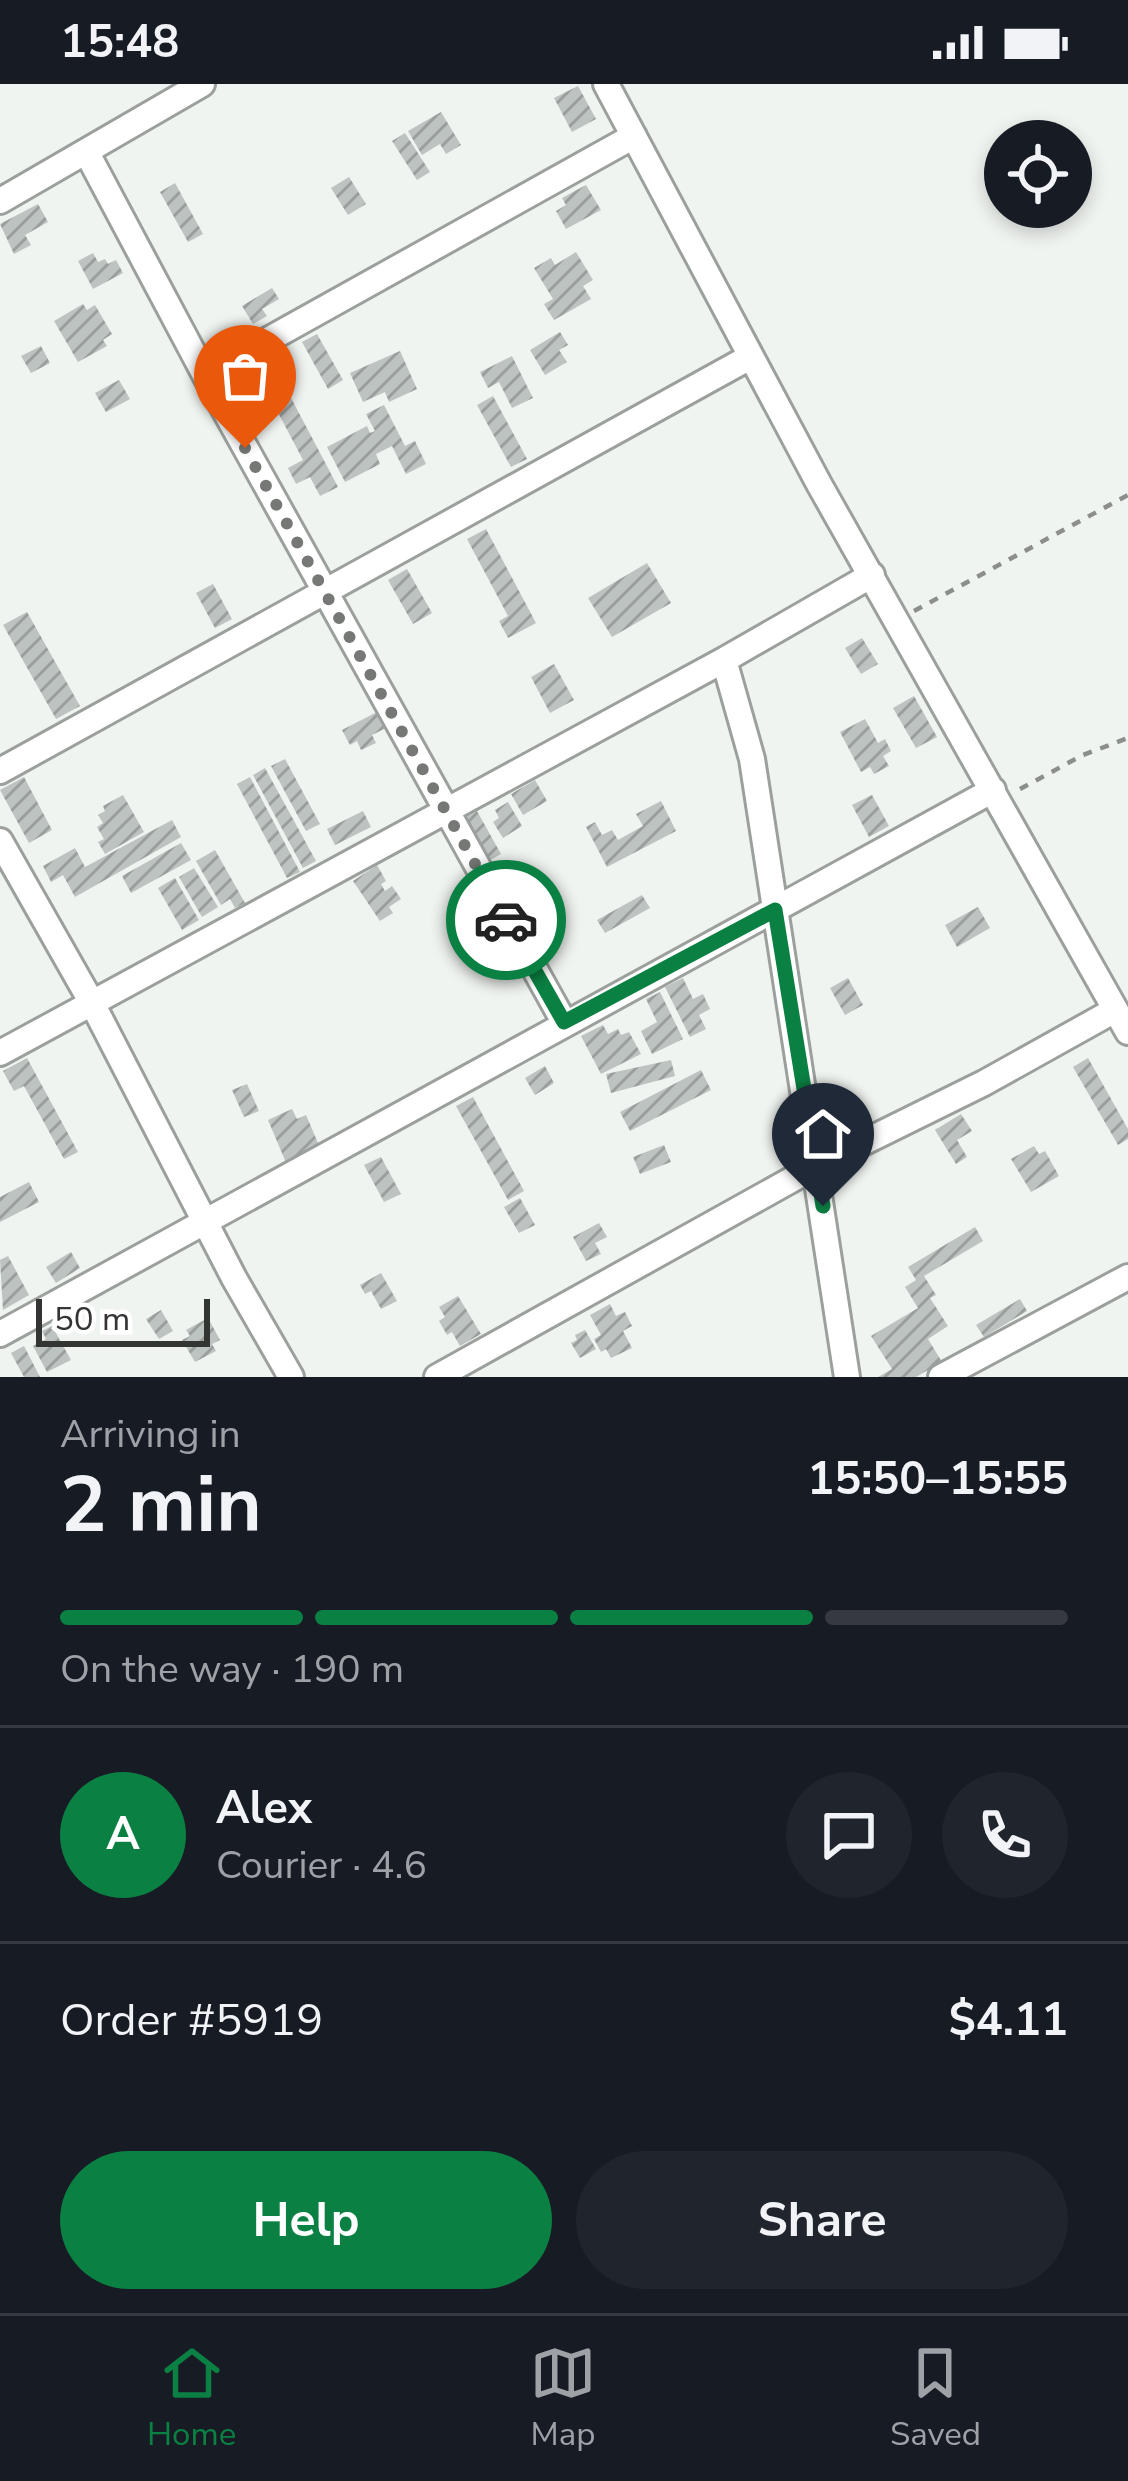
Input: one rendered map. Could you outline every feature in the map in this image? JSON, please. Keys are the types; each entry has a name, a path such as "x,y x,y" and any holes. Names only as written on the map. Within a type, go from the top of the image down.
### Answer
{"street":[{"path":"0,201 202,84"},
{"path":"437,1377 818,1165 1121,1021 750,357 606,84"},
{"path":"205,375 634,136"},
{"path":"87,152 205,375 564,1022"},
{"path":"0,771 750,357"},
{"path":"0,1053 872,575"},
{"path":"724,660 752,760 848,1377"},
{"path":"0,1334 206,1225 564,1022 996,795"},
{"path":"0,841 291,1377"},
{"path":"941,1377 1128,1277"}],"path":[{"path":"898,619 1128,495"},
{"path":"996,795 1128,739"}],"building":[{"path":"578,86 596,119 572,132 554,98"},
{"path":"441,112 461,145 446,154 440,144 422,155 408,131"},
{"path":"405,133 430,172 417,180 392,141"},
{"path":"349,177 366,204 348,215 331,188"},
{"path":"175,183 203,234 188,242 160,192"},
{"path":"586,185 601,210 566,229 556,211 566,205 562,198"},
{"path":"38,204 48,222 25,235 31,245 14,254 0,224"},
{"path":"576,252 593,280 583,286 591,299 554,320 544,304 553,299 534,268 551,258 555,265"},
{"path":"93,253 98,262 116,260 123,273 93,289 78,261"},
{"path":"272,288 279,299 262,309 267,316 253,324 242,306"},
{"path":"83,304 87,310 95,305 112,334 103,340 107,346 78,362 54,321"},
{"path":"560,332 568,345 559,350 567,362 545,375 530,350"},
{"path":"317,334 343,380 328,389 302,342"},
{"path":"41,346 50,363 31,373 21,356"},
{"path":"400,351 417,389 389,402 385,392 363,402 350,373"},
{"path":"512,356 533,398 512,408 499,382 488,388 480,372"},
{"path":"271,360 338,487 320,496 310,477 296,484 288,468 303,460 255,369"},
{"path":"119,380 130,399 106,412 95,393"},
{"path":"493,396 527,459 511,467 477,405"},
{"path":"384,405 405,446 415,441 426,464 406,474 392,446 376,454 380,464 345,482 327,447 367,426 370,433 375,431 366,414"},
{"path":"486,529 536,623 508,638 499,621 508,616 467,539"},
{"path":"647,563 671,603 612,637 588,598"},
{"path":"407,569 432,613 413,624 388,580"},
{"path":"213,584 232,619 215,628 196,593"},
{"path":"27,612 80,706 56,719 3,625"},
{"path":"862,638 878,664 861,674 845,648"},
{"path":"554,664 574,700 550,713 531,677"},
{"path":"914,696 937,737 916,748 893,708"},
{"path":"377,712 386,728 372,735 376,743 361,750 357,741 350,745 342,730"},
{"path":"865,719 878,743 885,739 891,751 883,756 889,766 874,774 870,767 861,772 840,732"},
{"path":"285,759 320,824 306,831 271,766"},
{"path":"265,768 316,861 303,868 253,775"},
{"path":"24,777 52,830 29,843 0,790"},
{"path":"250,777 300,872 287,878 237,784"},
{"path":"535,780 547,801 523,815 511,794"},
{"path":"123,795 144,832 105,854 98,842 104,839 97,827 103,823 98,815 105,811 103,806"},
{"path":"872,795 889,826 869,837 852,805"},
{"path":"661,801 676,831 607,867 586,827 595,822 602,835 612,830 618,840 643,826 636,814"},
{"path":"508,802 522,826 503,838 493,822 499,818 495,810"},
{"path":"363,811 371,827 335,845 327,829"},
{"path":"477,811 501,854 485,863 461,820"},
{"path":"172,820 181,837 75,897 63,875 51,882 43,866 75,848 85,867"},
{"path":"181,843 191,860 131,893 122,876"},
{"path":"215,850 245,903 235,908 230,899 221,905 196,861"},
{"path":"377,865 386,881 381,884 385,891 392,886 401,899 389,907 393,913 380,921 353,881"},
{"path":"194,868 218,907 202,917 179,877"},
{"path":"175,878 199,920 182,930 158,888"},
{"path":"642,895 650,908 605,933 597,920"},
{"path":"978,907 990,928 957,947 945,925"},
{"path":"683,978 693,999 703,994 710,1009 699,1015 706,1029 690,1037 665,987"},
{"path":"848,978 863,1005 845,1015 830,988"},
{"path":"660,992 683,1039 652,1054 641,1031 657,1022 646,999"},
{"path":"603,1025 608,1034 618,1029 621,1035 629,1032 641,1054 601,1074 581,1036"},
{"path":"27,1058 78,1152 64,1159 24,1086 14,1091 3,1071"},
{"path":"1088,1058 1128,1129 1128,1139 1118,1145 1073,1067"},
{"path":"671,1060 675,1076 611,1093 606,1074"},
{"path":"545,1066 554,1083 535,1095 525,1078"},
{"path":"701,1070 711,1090 630,1131 620,1112"},
{"path":"247,1084 259,1111 244,1117 232,1090"},
{"path":"473,1097 524,1191 508,1200 456,1106"},
{"path":"292,1109 297,1119 306,1115 321,1150 287,1165 268,1120"},
{"path":"961,1114 972,1131 957,1140 967,1157 956,1164 935,1130"},
{"path":"664,1145 671,1162 640,1174 633,1157"},
{"path":"1034,1146 1039,1154 1045,1151 1059,1176 1031,1192 1011,1159"},
{"path":"381,1157 401,1194 384,1202 364,1165"},
{"path":"29,1182 39,1202 0,1222 0,1197"},
{"path":"520,1198 535,1225 519,1233 504,1207"},
{"path":"599,1223 607,1237 595,1243 601,1254 586,1261 573,1237"},
{"path":"975,1227 983,1241 924,1276 936,1295 930,1298 948,1326 928,1339 942,1362 916,1377 878,1377 892,1369 871,1336 918,1308 905,1287 916,1280 908,1267"},
{"path":"71,1252 80,1268 56,1283 46,1267"},
{"path":"8,1256 29,1295 3,1310 0,1260"},
{"path":"381,1273 397,1301 381,1309 371,1291 365,1294 360,1285"},
{"path":"458,1296 481,1334 460,1346 439,1321 445,1317 439,1307"},
{"path":"1020,1299 1027,1311 984,1337 976,1325"},
{"path":"610,1304 616,1316 625,1312 632,1326 623,1331 632,1348 611,1358 594,1339 601,1335 590,1315"},
{"path":"161,1310 173,1331 159,1339 146,1319"},
{"path":"208,1318 220,1340 212,1344 216,1351 195,1362 182,1340 190,1336 186,1330"},
{"path":"52,1326 71,1360 47,1372 33,1346 46,1339 42,1331"},
{"path":"585,1330 596,1349 580,1358 571,1343"},
{"path":"24,1346 40,1377 24,1377 11,1353"}],"way so far":[{"path":"245,448 506,920"}],"route":[{"path":"506,920 564,1022 775,910 823,1206"}]}
